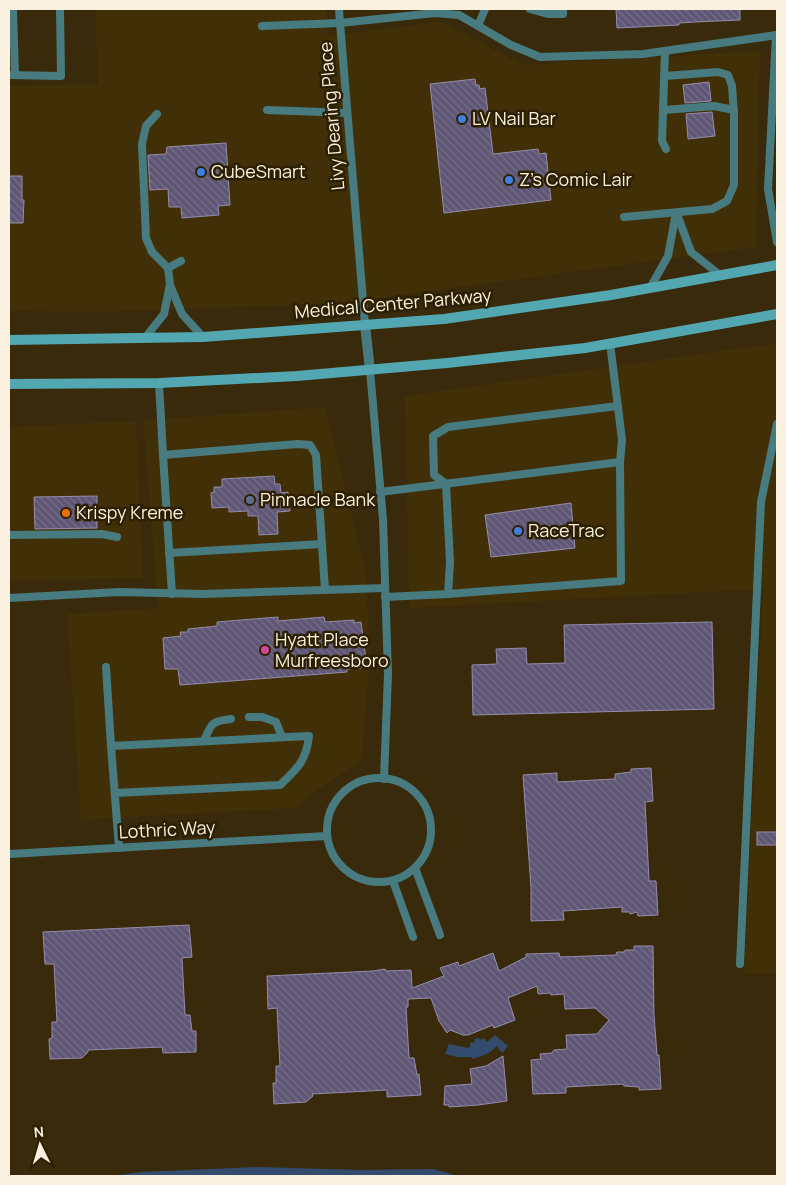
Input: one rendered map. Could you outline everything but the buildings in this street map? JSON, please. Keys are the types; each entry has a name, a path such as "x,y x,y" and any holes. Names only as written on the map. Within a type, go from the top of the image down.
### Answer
{"main road":[{"name":"Medical Center Parkway","path":"9,340 203,337 444,319 650,288 777,265"},
{"path":"9,384 159,383 297,376 447,364 585,348 777,314"}],"street":[{"path":"364,325 370,370"}],"lane":[{"path":"13,9 12,75 61,76 60,9"},
{"path":"262,26 340,23 339,9"},
{"path":"478,26 485,9"},
{"path":"530,9 548,14 563,14 562,9"},
{"name":"Livy Dearing Place","path":"364,325 340,23 393,13 435,12 459,14 513,46 540,57 643,54 777,35"},
{"path":"777,35 768,189 777,242"},
{"path":"666,51 662,141 666,149"},
{"path":"624,217 712,209 727,201 734,184 734,110 732,86 728,75 718,72 666,76"},
{"path":"664,110 714,106 734,110"},
{"path":"267,110 347,113"},
{"path":"157,114 146,126 142,144 146,238 152,252 168,268 170,284 182,314 203,337"},
{"path":"676,213 692,252 721,276"},
{"path":"650,288 668,256 676,213"},
{"path":"168,268 181,261"},
{"path":"145,338 164,314 170,284"},
{"path":"9,598 119,592 204,594 325,590 448,594 621,581 620,462 622,440 610,343"},
{"path":"370,370 380,492 388,674 384,779"},
{"path":"159,383 172,594"},
{"path":"448,594 450,562 446,484 434,474 433,436 448,427 618,406"},
{"path":"740,964 761,502 777,424"},
{"path":"163,455 298,444 310,446 316,455 325,590"},
{"path":"380,492 620,462"},
{"path":"9,535 102,534 117,537"},
{"path":"169,554 322,544"},
{"path":"106,667 119,848"},
{"path":"249,717 262,717 276,722 282,737"},
{"path":"204,742 210,727 218,720 231,719"},
{"path":"111,746 309,736 308,749 301,766 280,785 115,793"},
{"path":"374,778 390,779 406,785 418,796 427,809 432,825 430,843 422,860 410,873 393,881 376,882 358,878 343,868 332,853 327,836 328,820 334,804 344,792 358,783 374,778"},
{"name":"Lothric Way","path":"9,854 327,836"},
{"path":"415,868 440,935"},
{"path":"393,881 413,937"}],"shaded area":[{"path":"95,9 326,9 328,36 440,22 524,65 760,51 756,247 342,303 102,312 9,311 9,86 98,84"},
{"path":"777,343 777,973 744,973 763,589 409,608 405,396"},
{"path":"325,407 365,570 370,653 362,759 293,808 81,820 67,614 158,608 143,420"},
{"path":"136,421 143,578 9,581 9,427"}],"water":[{"path":"495,1035 508,1046 502,1053 497,1046 489,1053 473,1059 471,1057 457,1057 445,1054 449,1044 468,1048 470,1043 475,1042 474,1039 479,1038 480,1040 484,1038 487,1042"},
{"path":"258,1167 359,1170 433,1169 458,1176 111,1176 141,1172"}],"place":[{"name":"LV Nail Bar","path":"462,119"},
{"name":"CubeSmart","path":"201,172"},
{"name":"Z's Comic Lair","path":"509,180"},
{"name":"Pinnacle Bank","path":"250,500"},
{"name":"Krispy Kreme","path":"66,513"},
{"name":"RaceTrac","path":"518,531"},
{"name":"Hyatt Place Murfreesboro","path":"265,650"}]}
